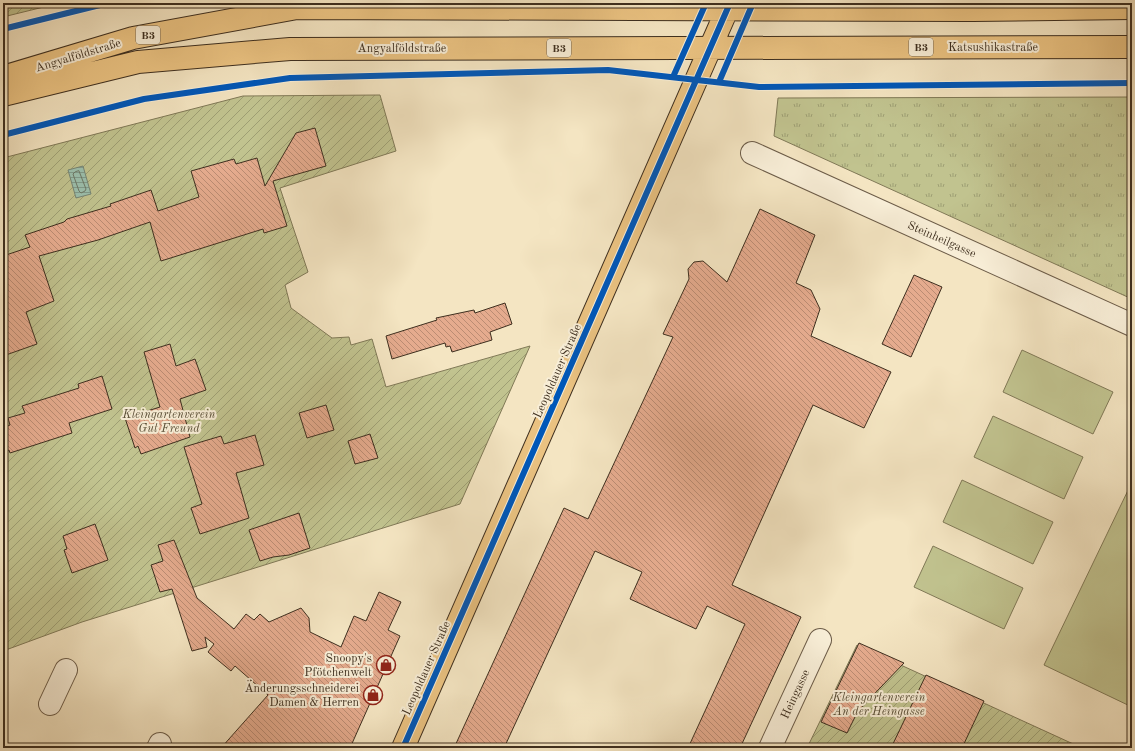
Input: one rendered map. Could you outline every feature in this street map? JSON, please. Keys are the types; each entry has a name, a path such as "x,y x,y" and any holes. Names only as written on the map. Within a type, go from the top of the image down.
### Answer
{"main road":[{"name":"B3","path":"728,6 973,10 1132,8"},
{"name":"Leopoldauer Straße","path":"403,748 728,6"},
{"name":"Angyalföldstraße","path":"3,77 133,38 297,8 728,6"},
{"name":"Angyalföldstraße","path":"3,95 138,62 290,49 710,47"},
{"name":"Katsushikastraße","path":"710,47 1132,47"}],"street":[{"name":"Steinheilgasse","path":"752,153 1132,325"},
{"name":"Heingasse","path":"770,748 820,640"},
{"path":"50,704 66,670"}],"green space":[{"path":"3,3 60,3 3,17"},
{"name":"Kleingartenverein Gut Freund","path":"380,95 396,151 280,188 308,272 285,285 291,308 332,338 349,337 351,345 372,339 386,387 530,346 460,504 82,622 3,651 3,158 243,96"},
{"path":"1132,97 1132,299 774,136 778,98"},
{"path":"1022,350 1113,392 1093,434 1003,392"},
{"path":"993,416 1083,457 1064,499 974,457"},
{"path":"962,480 1053,522 1033,564 943,522"},
{"path":"1132,482 1132,707 1044,665"},
{"path":"933,546 1023,588 1004,629 914,587"},
{"name":"Kleingartenverein An der Heingasse","path":"857,645 1082,748 807,748"}],"water":[{"path":"83,166 91,194 76,198 68,170"}],"building":[{"path":"315,128 326,166 273,181 287,226 264,233 263,229 161,261 150,222 98,240 39,256 54,301 26,312 37,344 3,356 3,256 30,247 25,235 64,222 67,219 111,206 110,204 151,190 158,211 199,197 191,171 234,159 236,164 257,158 265,186 296,133"},
{"path":"760,209 815,235 796,283 811,290 820,309 811,336 891,372 864,428 813,405 732,585 801,617 740,748 688,748 745,624 707,606 696,629 630,599 642,572 595,551 504,748 454,748 564,508 588,519 673,337 663,334 689,279 688,269 694,262 703,261 727,282"},
{"path":"914,275 942,287 911,357 882,344"},
{"path":"505,303 512,324 490,332 492,340 452,352 450,346 446,347 445,343 392,359 386,336 437,320 436,318 474,310 475,313"},
{"path":"170,344 176,366 195,359 206,390 180,399 190,437 141,454 138,446 135,448 125,418 160,407 144,352"},
{"path":"102,376 112,409 69,423 72,433 10,453 9,450 3,453 3,428 10,425 8,418 25,413 22,406 79,388 78,384"},
{"path":"326,405 334,430 307,438 299,413"},
{"path":"370,434 378,458 355,464 348,441"},
{"path":"255,435 264,465 236,473 249,518 200,534 191,508 202,504 184,447 221,436 224,444"},
{"path":"299,513 310,548 289,555 273,557 260,561 249,530"},
{"path":"95,524 108,560 72,573 64,550 67,549 63,536"},
{"path":"174,540 197,598 234,629 246,614 254,620 260,614 269,622 301,608 309,618 310,632 341,647 354,616 366,621 379,592 401,602 388,630 400,636 350,748 221,748 268,695 235,666 231,671 208,652 214,644 205,637 207,647 192,651 172,589 160,592 151,565 163,561 158,545"},
{"path":"859,643 904,663 858,711 847,733 821,722"},
{"path":"926,675 984,701 962,748 891,748"}],"cycle path":[{"path":"3,29 108,3"},
{"path":"673,77 706,3"},
{"path":"403,748 730,3"},
{"path":"719,82 753,3"},
{"path":"3,135 144,99 290,78 608,70 759,87 1132,83"}],"place":[{"name":"Snoopy's Pfötchenwelt","path":"386,665"},
{"name":"Änderungsschneiderei Damen & Herren","path":"373,695"}]}
